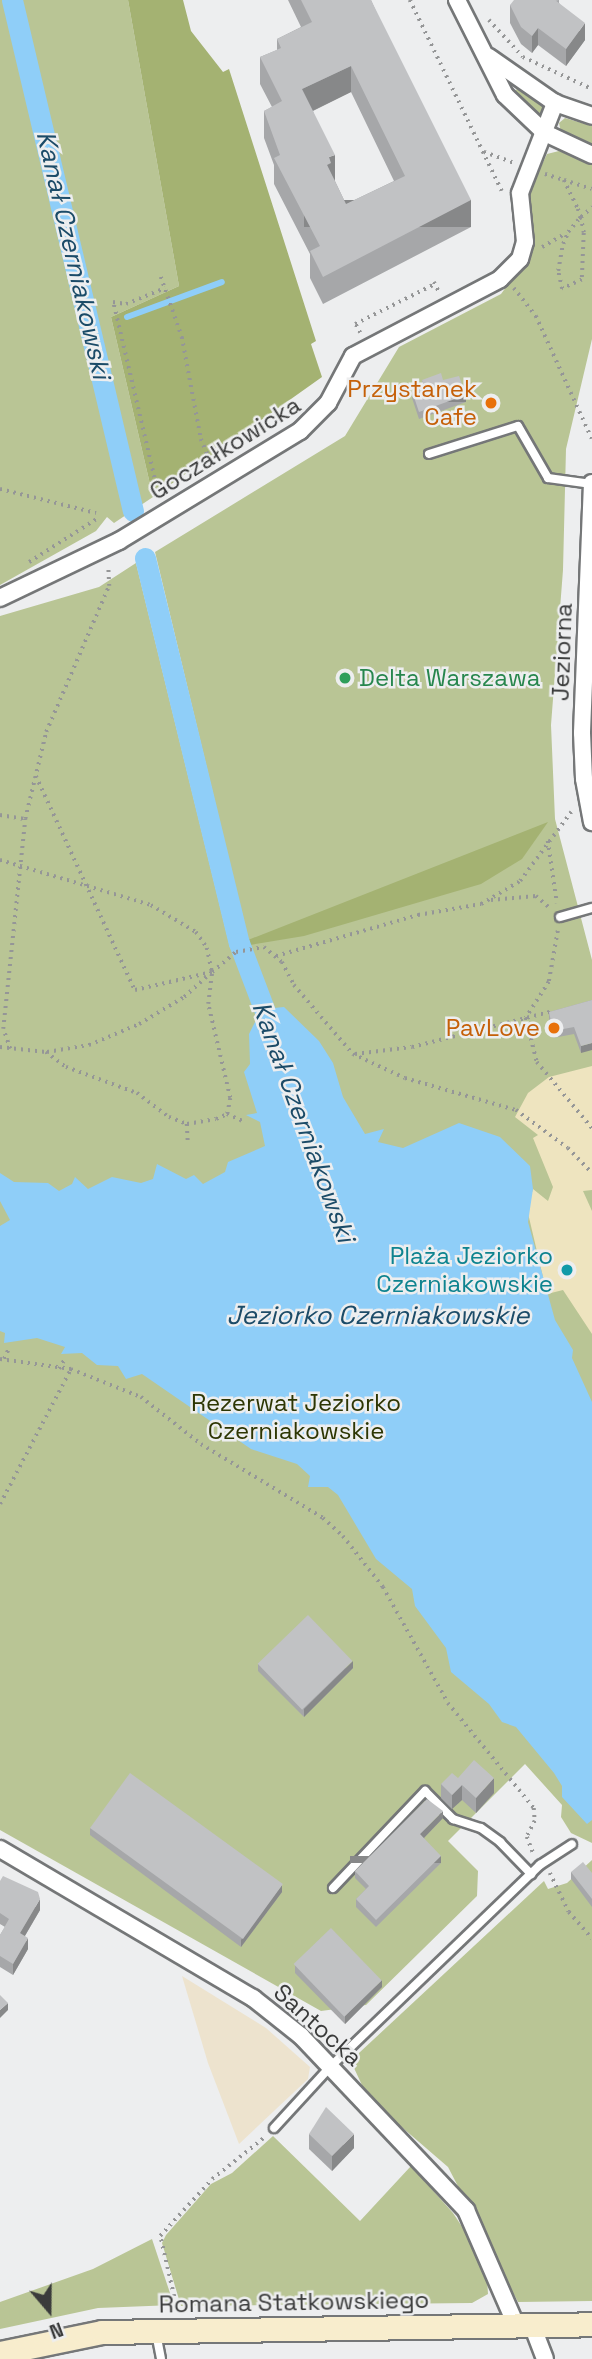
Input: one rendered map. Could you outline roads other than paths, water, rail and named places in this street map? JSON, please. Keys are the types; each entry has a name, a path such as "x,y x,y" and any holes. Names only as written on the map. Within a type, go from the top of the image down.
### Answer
{"street":[{"path":"457,0 505,95 545,133 592,155"},
{"path":"484,54 555,103 592,116"},
{"name":"Goczałkowicka","path":"0,598 106,548 317,418 353,356 505,275 520,258 525,242 520,193 555,103"},
{"name":"Jeziorna","path":"592,483 587,753 588,803 592,822"},
{"name":"Santocka","path":"0,1849 253,1998 332,2065 466,2210 524,2325 545,2359"},
{"name":"Romana Statkowskiego","path":"0,2353 102,2332 592,2324"}],"lane":[{"path":"429,454 518,426 548,478 592,483"},
{"path":"560,921 592,908"},
{"path":"333,1888 425,1791 453,1819 481,1828 500,1842 531,1874"},
{"path":"274,2129 332,2065 540,1865 572,1844"},
{"path":"155,2330 161,2359"}],"water":[{"name":"Jeziorko Czerniakowskie","path":"284,1007 319,1041 333,1063 343,1097 365,1134 384,1129 378,1142 403,1148 459,1123 500,1137 530,1166 533,1189 528,1222 555,1320 573,1350 572,1358 592,1402 592,1820 587,1824 562,1797 562,1786 554,1773 516,1727 502,1722 489,1704 451,1672 446,1648 415,1606 412,1589 376,1559 338,1495 328,1487 308,1487 310,1476 297,1464 251,1449 142,1374 126,1379 118,1366 97,1365 82,1353 61,1354 65,1347 37,1338 4,1343 5,1333 0,1331 0,1226 10,1220 0,1201 0,1173 14,1182 48,1183 59,1191 72,1184 75,1177 88,1189 112,1177 141,1183 153,1179 157,1164 186,1179 194,1175 203,1184 225,1172 228,1162 265,1146 260,1122 246,1115 257,1113 244,1072 250,1064 249,1034 264,1009"}],"waterway":[{"name":"Kanał Czerniakowski","path":"12,0 133,511"},
{"path":"127,317 222,282"},
{"name":"Kanał Czerniakowski","path":"145,558 239,943 274,1035"}],"place":[{"name":"Przystanek Cafe","path":"491,403"},
{"name":"Delta Warszawa","path":"345,678"},
{"name":"PavLove","path":"554,1028"},
{"name":"Plaża Jeziorko Czerniakowskie","path":"567,1270"}],"park label":[{"name":"Rezerwat Jeziorko Czerniakowskie","path":"296,1417"}]}
